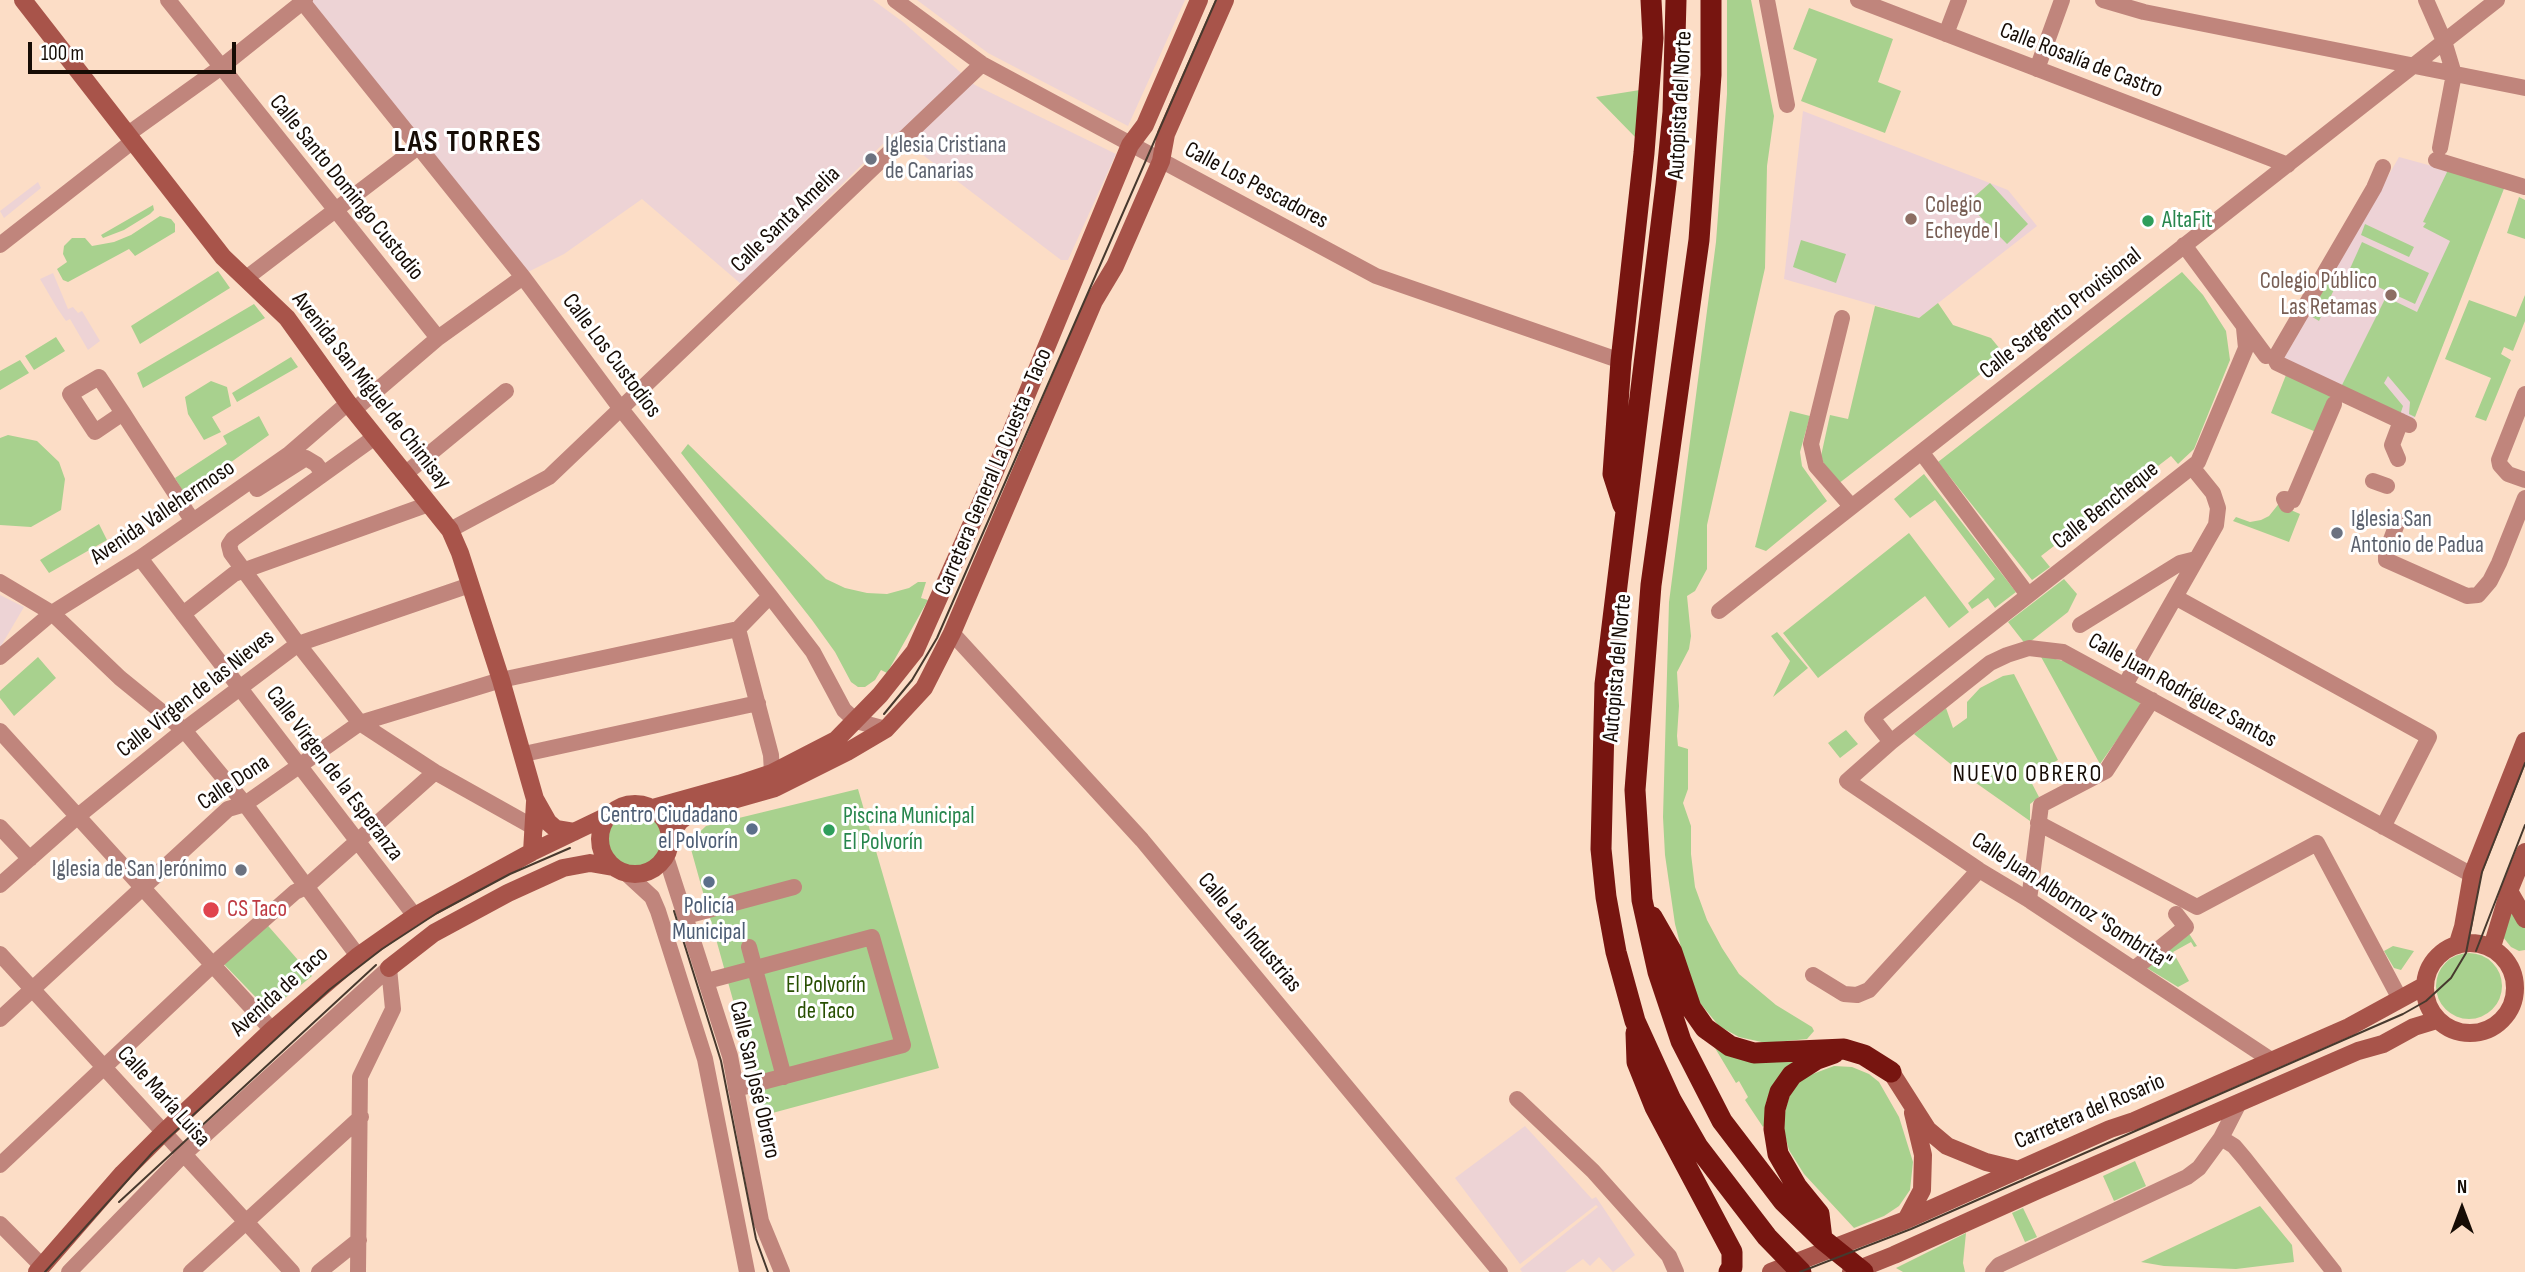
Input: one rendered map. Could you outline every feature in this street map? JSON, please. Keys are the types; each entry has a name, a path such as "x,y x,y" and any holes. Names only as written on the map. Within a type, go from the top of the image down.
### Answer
{"highway":[{"path":"1625,510 1613,474 1621,361 1643,176 1653,38 1651,0"},
{"name":"Autopista del Norte","path":"1676,0 1673,112 1666,184 1605,684 1601,849 1616,951 1635,1021 1671,1100 1698,1147 1767,1237 1801,1272"},
{"name":"Autopista del Norte","path":"1711,0 1711,75 1699,240 1651,585 1635,790 1642,900 1658,972 1681,1041 1722,1121 1783,1201 1822,1239 1863,1272"},
{"path":"1642,900 1672,952 1691,1008 1705,1028 1730,1046 1754,1053 1787,1054 1815,1049 1844,1049 1864,1055 1891,1072"},
{"path":"1635,1021 1637,1062 1655,1107 1732,1252 1732,1267 1729,1272"},
{"path":"1822,1239 1819,1214 1797,1186 1778,1154 1774,1109 1780,1092 1792,1075 1817,1059 1844,1049"}],"main road":[{"name":"Avenida San Miguel de Chimisay","path":"23,0 223,257 286,318 351,407 450,530 460,553 524,754 535,799 532,852"},
{"name":"Carretera General La Cuesta - Taco","path":"653,808 772,773 836,740 880,695 915,651 993,476 1130,145 1145,125 1199,0"},
{"name":"Carretera General La Cuesta - Taco","path":"671,834 680,821 694,811 775,788 847,752 886,729 924,688 952,633 1094,300 1115,266 1161,161 1166,134 1225,0"},
{"path":"718,804 792,772 827,753 847,740 856,721"},
{"path":"2458,943 2472,875 2525,741"},
{"name":"Avenida San Miguel de Chimisay","path":"535,799 548,822 556,829 574,832"},
{"path":"389,968 434,933 508,893 563,868 590,863 620,871 650,871 666,857 671,834 666,821 653,808 632,803 620,806 607,816 600,830 599,843 605,858 620,871"},
{"name":"Avenida de Taco","path":"39,1269 123,1173 163,1133 272,1030 358,956 415,916 532,852 607,816"},
{"path":"2492,947 2509,891 2525,852"},
{"path":"2509,891 2525,919"},
{"path":"2470,942 2492,947 2506,960 2520,982 2513,1005 2501,1021 2484,1031 2463,1033 2444,1026 2437,1020 2426,1001 2424,986 2431,962 2443,950 2458,943 2470,942"},
{"path":"2506,960 2525,958"},
{"name":"Carretera del Rosario","path":"1771,1272 1906,1220 2349,1027 2424,986"},
{"path":"1851,1272 2358,1051 2384,1044 2414,1027 2437,1020"},
{"path":"1891,1072 1928,1130 1947,1146 1986,1162 2019,1170"},
{"path":"1906,1220 1922,1190 1923,1155 1911,1104"}],"street":[{"name":"Calle Santo Domingo Custodio","path":"168,0 438,338"},
{"path":"1767,0 1787,105"},
{"name":"Calle Rosalía de Castro","path":"1858,0 2288,165"},
{"path":"1946,34 1959,0"},
{"path":"2037,69 2062,0"},
{"path":"2103,0 2144,12 2525,88"},
{"path":"2426,0 2444,41 2454,74 2438,154 2525,187"},
{"name":"Calle Sargento Provisional","path":"1719,611 2497,0"},
{"path":"0,245 303,1"},
{"name":"Calle Los Custodios","path":"303,1 523,277 621,409 771,596 813,652 844,710 856,721"},
{"name":"Calle Los Pescadores","path":"901,2 982,64 1376,276 1621,361"},
{"name":"Calle Santa Amelia","path":"450,530 550,477 982,64"},
{"path":"245,279 418,147"},
{"path":"2383,167 2374,188 2275,358 2277,363 2336,397 2405,423 2392,445 2398,459"},
{"path":"2184,245 2266,356"},
{"name":"Avenida Vallehermoso","path":"0,657 52,613 140,558 289,454 438,338 523,277"},
{"path":"1842,318 1811,444 1816,466 1851,506"},
{"name":"Calle Bencheque","path":"1891,742 1872,718 2198,462 2246,348 2244,328"},
{"path":"405,474 506,391"},
{"path":"2525,394 2499,460 2508,474 2525,480"},
{"path":"2305,491 2293,508 2284,499 2293,500 2336,397"},
{"path":"123,413 193,521"},
{"path":"375,437 233,539 229,545 231,553 360,723 435,772 535,828"},
{"path":"1922,453 2028,594"},
{"path":"236,491 246,496 306,458 316,464 323,474"},
{"path":"2125,685 2214,530 2218,508 2213,493 2192,467"},
{"path":"2398,521 2385,553 2386,560 2466,596 2478,596 2494,572 2525,498"},
{"path":"183,614 234,574 429,505"},
{"name":"Calle Virgen de la Esperanza","path":"140,558 415,916"},
{"path":"2080,625 2180,563 2196,559"},
{"path":"0,582 52,613 120,678 184,730 245,804 358,956"},
{"name":"Calle Virgen de las Nieves","path":"0,886 78,816 239,687 298,644 470,585"},
{"path":"771,596 738,629 771,755 772,773"},
{"path":"2175,597 2430,737 2383,827"},
{"name":"Calle Dona","path":"0,1019 228,809 245,804 360,723 501,680 738,629"},
{"name":"Calle Las Industrias","path":"952,633 1142,840 1500,1272"},
{"name":"Calle Juan Rodríguez Santos","path":"1847,781 1990,663 2007,654 2029,649 2063,652 2472,875"},
{"path":"2029,900 2041,805 2106,771 2152,700"},
{"path":"524,754 758,703"},
{"path":"856,721 886,729"},
{"path":"0,731 272,1030"},
{"path":"0,1165 214,965 435,772"},
{"name":"Calle Juan Albornoz \"Sombrita\"","path":"1847,781 2271,1060"},
{"path":"2038,823 2197,907 2317,843 2400,999"},
{"path":"0,827 30,859"},
{"name":"Calle San José Obrero","path":"666,857 730,1056 761,1221 782,1272"},
{"path":"1813,975 1844,994 1857,995 1869,990 1979,870"},
{"name":"Calle San José Obrero","path":"620,871 652,897 705,1059 747,1272"},
{"path":"686,916 794,887"},
{"path":"2134,969 2186,928 2176,914"},
{"path":"707,981 872,937 903,1045 736,1089"},
{"path":"749,947 784,1077"},
{"name":"Calle María Luisa","path":"0,954 292,1272"},
{"path":"358,1272 360,1077 393,1009 389,968"},
{"path":"69,1272 184,1154 389,968"},
{"path":"1517,1098 1593,1171 1669,1256 1676,1272"},
{"path":"1996,1269 2188,1177 2199,1168 2221,1138 2239,1103"},
{"path":"191,1272 361,1117"},
{"path":"2221,1138 2234,1146 2245,1158 2334,1272"},
{"path":"0,1224 39,1269"},
{"path":"319,1272 359,1240"}],"shaded area":[{"path":"312,0 873,0 903,22 975,85 1116,154 1068,260 1061,260 894,133 741,284 642,199 564,254 526,273 306,3"},
{"path":"917,0 1185,0 1128,126 988,53"},
{"name":"Colegio Echeyde I","path":"1803,111 2008,190 2037,226 1919,318 1784,279"},
{"name":"Colegio Público Las Retamas","path":"2399,157 2505,186 2413,421 2283,360"},
{"path":"38,182 41,188 4,218 0,211"},
{"path":"53,273 68,309 73,307 78,313 82,311 100,341 88,350 70,319 66,321 40,279"},
{"path":"0,595 24,607 1,646 0,646"},
{"path":"1525,1126 1592,1199 1596,1197 1635,1255 1613,1272 1599,1257 1590,1266 1583,1259 1565,1272 1522,1272 1520,1269 1598,1207 1596,1205 1520,1264 1455,1178"}],"green space":[{"path":"1727,0 1751,0 1774,116 1767,166 1765,268 1707,525 1707,569 1695,591 1687,596 1691,636 1689,649 1677,672 1677,736 1678,746 1688,749 1688,789 1683,803 1691,826 1695,887 1707,920 1739,974 1776,1005 1812,1027 1814,1031 1807,1039 1766,1043 1739,1037 1719,1026 1700,1003 1685,963 1675,924 1665,855 1663,817 1669,602 1716,242 1727,94"},
{"path":"1809,8 1893,39 1878,82 1901,91 1885,133 1801,101 1817,59 1793,49"},
{"path":"1640,90 1636,138 1596,97"},
{"path":"2448,170 2505,186 2415,417 2409,414 2410,402 2388,376 2384,383 2403,406 2400,415 2341,387 2386,297 2417,312 2450,241 2423,227"},
{"path":"1990,183 2028,224 2007,244 1967,203"},
{"path":"2519,197 2525,200 2525,239 2507,233"},
{"path":"153,205 154,210 150,214 124,230 103,238 101,235"},
{"path":"160,216 171,219 175,224 175,232 135,256 129,249 68,282 63,280 57,269 67,262 63,254 64,246 72,238 85,238 92,246 114,242 131,235"},
{"path":"2365,224 2414,247 2409,257 2361,235"},
{"path":"1801,240 1846,254 1836,283 1793,267"},
{"path":"2362,242 2429,273 2415,304 2348,273"},
{"path":"218,271 230,288 140,344 131,326"},
{"path":"2182,272 2203,295 2226,331 2230,360 2194,449 2178,464 2171,456 2041,556 2050,567 2032,580 1938,462"},
{"path":"2332,274 2340,277 2319,321 2309,315"},
{"path":"2525,295 2525,321 2513,351 2504,347 2501,354 2511,360 2486,421 2475,417 2491,378 2445,359 2469,300 2516,317"},
{"path":"1938,303 1953,325 1991,338 2005,355 1838,484 1826,470 1821,456 1830,415 1848,419 1875,306 1919,318"},
{"path":"254,304 265,318 143,388 137,373"},
{"path":"56,337 65,351 34,370 25,356"},
{"path":"291,357 298,367 237,402 232,393"},
{"path":"20,360 29,373 0,390 0,371"},
{"path":"2286,375 2332,393 2316,432 2271,413"},
{"path":"211,381 227,387 231,406 212,417 221,432 204,440 188,414 185,397"},
{"path":"1790,411 1810,416 1800,452 1802,466 1827,501 1766,551 1755,547"},
{"path":"259,416 269,435 185,495 175,478 227,444 223,436"},
{"path":"8,435 37,441 59,462 65,479 61,510 31,527 0,525 0,438"},
{"path":"688,444 826,579 845,588 887,594 909,588 918,582 926,582 921,598 928,600 887,673 881,670 875,680 865,687 858,687 851,682 835,652 812,620 681,453"},
{"path":"1924,474 2016,592 1995,608 1988,598 1972,609 1968,603 1995,579 1935,500 1910,518 1894,499"},
{"path":"2281,501 2284,507 2300,514 2289,542 2233,521 2236,517 2250,522 2261,520 2269,516"},
{"path":"99,524 107,540 49,573 40,560"},
{"path":"1909,533 1969,612 1949,628 1925,596 1818,678 1783,633"},
{"path":"2064,579 2077,594 2068,612 2026,645 2008,622"},
{"path":"1777,632 1808,668 1773,697 1790,661 1771,636"},
{"path":"2040,655 2067,662 2140,701 2140,707 2100,764"},
{"path":"38,657 56,678 14,716 0,698 0,691"},
{"path":"2014,674 2058,760 2028,776 2039,797 2030,804 2030,821 1959,771 1914,734 1946,708 1953,728 1967,718 1967,702 1980,688 2003,676"},
{"path":"1846,730 1858,744 1840,758 1828,743"},
{"name":"El Polvorín de Taco","path":"858,789 939,1068 765,1115 689,842 706,826"},
{"path":"635,812 654,820 662,839 654,858 635,866 616,858 608,839 616,820"},
{"path":"2511,907 2525,927 2525,950 2519,951 2511,947 2503,937"},
{"path":"263,920 312,976 269,1011 219,959"},
{"path":"2188,932 2197,946 2194,947 2191,942 2173,952 2189,981 2178,987 2147,968"},
{"path":"2393,946 2414,951 2401,970 2394,968 2384,951"},
{"path":"2462,953 2476,953 2488,958 2497,967 2502,986 2500,999 2493,1010 2476,1019 2462,1019 2450,1014 2441,1005 2436,993 2436,979 2441,967 2450,958"},
{"path":"1712,1043 1791,1059 1793,1062 1773,1085 1766,1102 1763,1127 1745,1100 1748,1097 1739,1081 1736,1083"},
{"path":"1834,1066 1852,1067 1869,1074 1879,1082 1899,1117 1913,1162 1910,1190 1899,1206 1884,1216 1854,1228 1804,1174 1789,1150 1784,1132 1785,1112 1790,1094 1802,1078"},
{"path":"2135,1161 2146,1186 2114,1201 2103,1176"},
{"path":"2260,1206 2292,1245 2294,1262 2236,1269 2164,1266 2141,1262"},
{"path":"2023,1208 2037,1237 2025,1242 2012,1213"},
{"path":"1966,1233 1963,1263 1965,1272 1903,1272 1896,1268"}],"tram line":[{"path":"884,714 912,680 937,638 1216,0"},
{"path":"1800,1272 1911,1229 2403,1014 2426,1001 2451,978 2466,953 2482,872 2525,763"},
{"path":"2476,951 2525,825"},
{"path":"45,1272 153,1152 329,990 382,949 437,913 510,874 570,848"},
{"path":"674,911 721,1061 756,1239 768,1272"},
{"path":"119,1202 376,965"}],"place":[{"name":"Iglesia Cristiana de Canarias","path":"871,159"},
{"name":"Colegio Echeyde I","path":"1911,219"},
{"name":"AltaFit","path":"2148,221"},
{"name":"Colegio Público Las Retamas","path":"2391,295"},
{"name":"Iglesia San Antonio de Padua","path":"2337,533"},
{"name":"Centro Ciudadano el Polvorín","path":"752,829"},
{"name":"Piscina Municipal El Polvorín","path":"829,830"},
{"name":"Iglesia de San Jerónimo","path":"241,870"},
{"name":"Policía Municipal","path":"709,882"},
{"name":"CS Taco","path":"211,910"}],"district":[{"name":"LAS TORRES","path":"468,143"},
{"name":"NUEVO OBRERO","path":"2028,775"}]}
